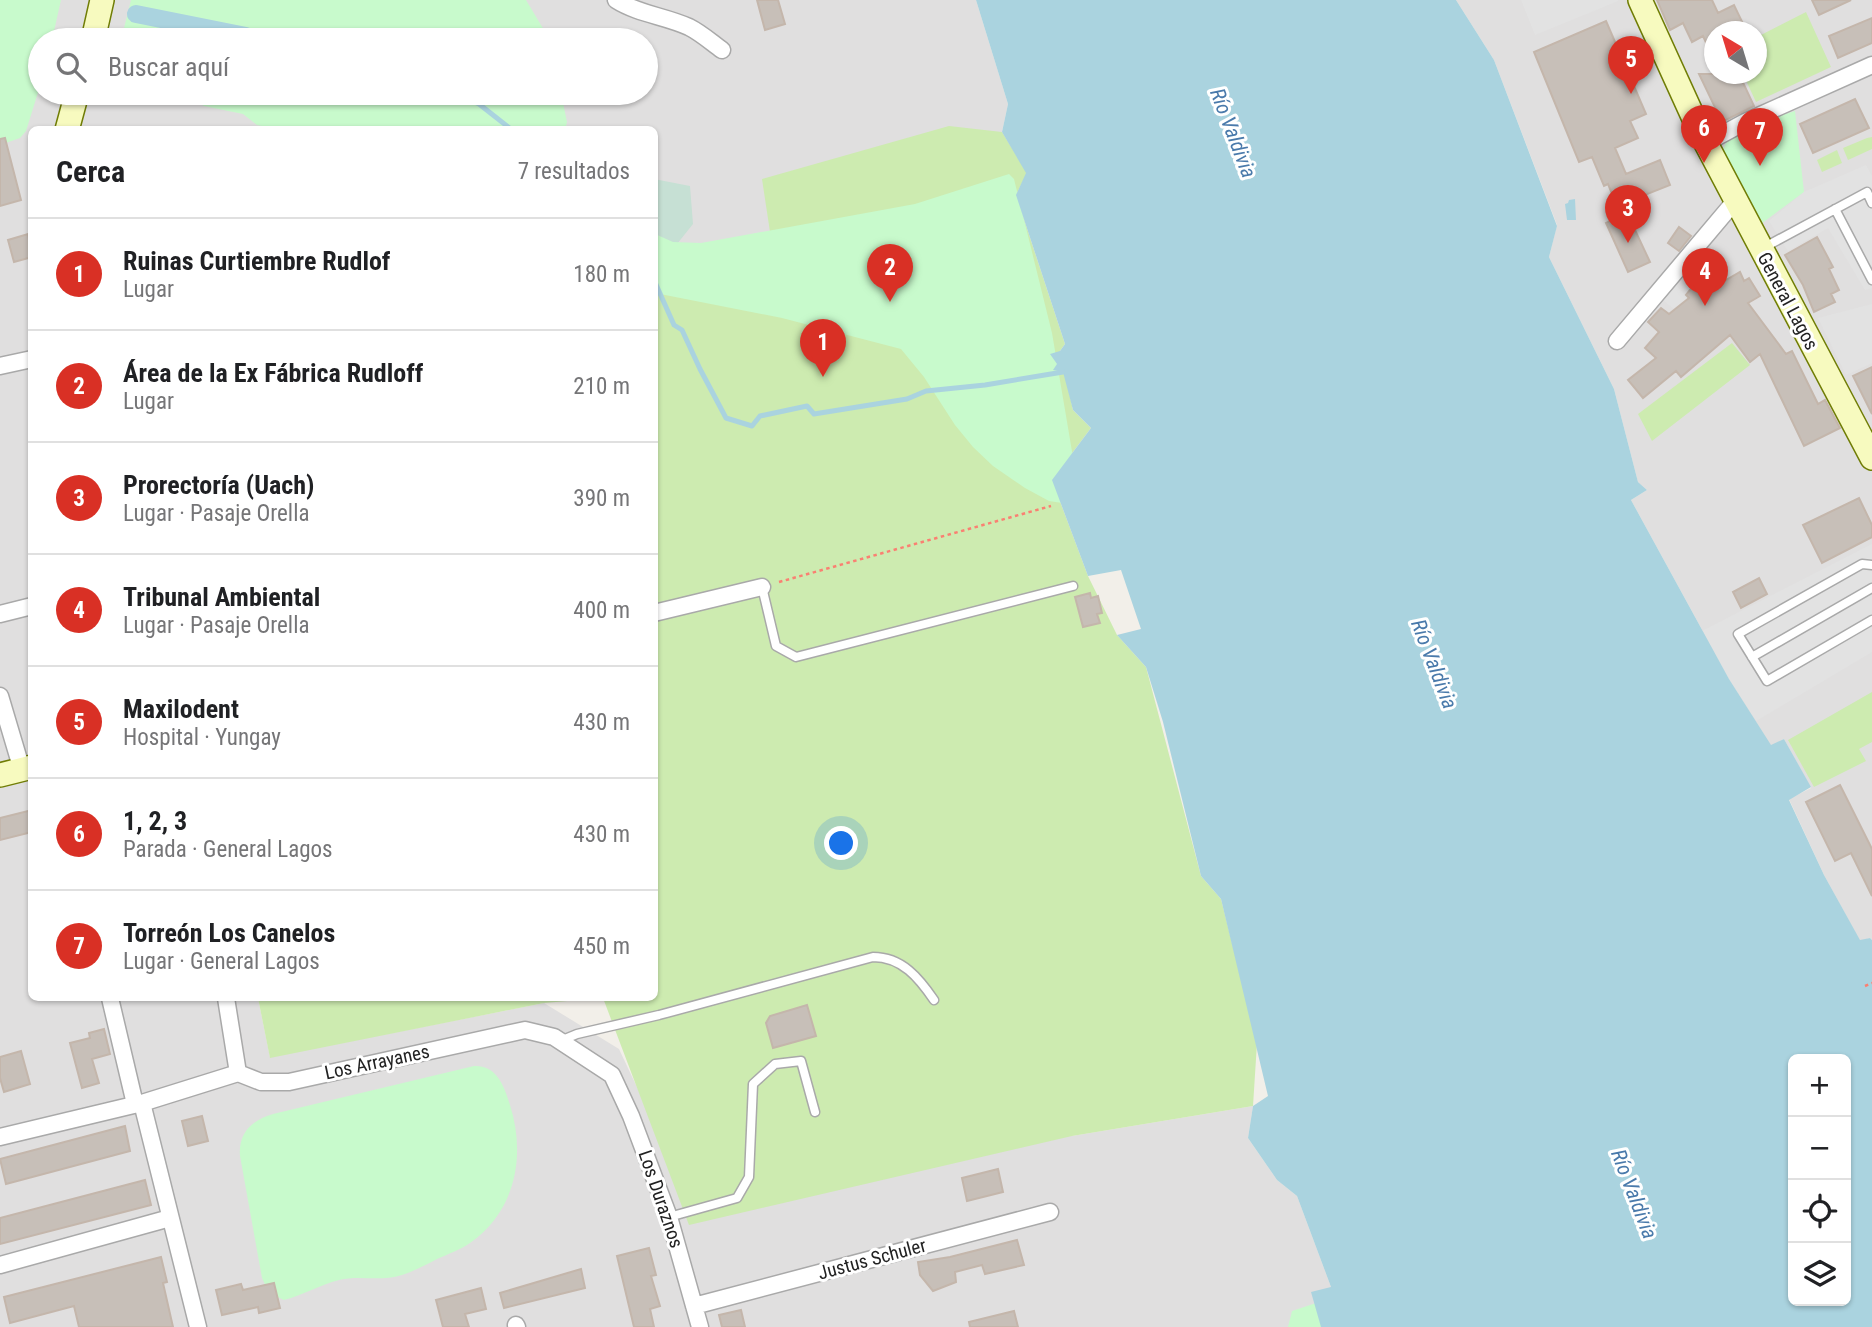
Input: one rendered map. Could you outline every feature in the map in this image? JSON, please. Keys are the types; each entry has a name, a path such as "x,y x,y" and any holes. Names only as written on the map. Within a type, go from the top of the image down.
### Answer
{"main road":[{"path":"96,28 102,0"},
{"name":"General Lagos","path":"1640,0 1735,201 1871,453"},
{"path":"68,126 74,105"}],"street":[{"path":"616,0 633,10 648,12 692,28 722,50"},
{"path":"1706,143 1745,122 1872,65"},
{"path":"1617,341 1735,201"},
{"path":"0,366 28,360"},
{"path":"658,612 762,587"},
{"path":"1,610 28,607"},
{"path":"0,696 18,771"},
{"path":"111,1001 198,1327"},
{"path":"0,1137 139,1103 238,1073 226,1001"},
{"name":"Los Arrayanes","path":"238,1073 261,1082 289,1082 525,1030 554,1037 612,1075"},
{"name":"Los Duraznos","path":"612,1075 631,1116 669,1217 700,1327"},
{"name":"Justus Schuler","path":"694,1306 1050,1212"},
{"path":"0,1265 170,1218"}],"lane":[{"path":"1761,249 1867,192 1872,203"},
{"path":"1835,209 1872,280"},
{"path":"1872,565 1862,564 1738,634 1767,681 1872,620"},
{"path":"762,587 776,646 796,657 1073,586"},
{"path":"1752,657 1872,588"},
{"path":"560,1041 577,1034 659,1015 873,957 888,958 912,972 934,1000"},
{"path":"669,1217 737,1198 749,1178 753,1084 775,1064 801,1061 815,1112"}],"path":[{"path":"762,587 1051,506"},
{"path":"1865,986 1872,983"}],"shaded area":[{"path":"0,0 976,0 1008,104 1002,132 1027,173 658,258 658,126 28,126 28,1001 259,1001 270,1057 544,1003 619,1049 644,1102 1072,1136 1253,1106 1248,1138 1277,1180 1297,1196 1331,1287 1321,1327 0,1327"},
{"path":"1456,0 1872,0 1872,940 1870,938 1860,941 1824,875 1789,799 1811,788 1784,739 1771,746 1729,679 1631,500 1647,490 1638,482 1614,389 1549,257 1557,225 1494,60"},
{"path":"1521,0 1618,0 1618,1 1535,35"},
{"path":"1866,165 1872,176 1872,288 1865,290 1828,228 1788,251 1769,221 1804,192"},
{"path":"1673,282 1697,308 1687,319 1660,298"},
{"path":"1872,304 1872,363 1846,375 1818,318"},
{"path":"1872,544 1872,652 1756,721 1702,631"}],"green space":[{"path":"0,0 61,0 55,28 28,28 28,105 34,105 26,131 20,138 0,145"},
{"path":"131,0 526,0 543,28 124,28"},
{"path":"1806,12 1831,67 1756,102 1748,84 1767,84 1767,32"},
{"path":"563,105 567,122 566,126 262,126 243,114 204,106"},
{"path":"1795,111 1804,192 1757,227 1721,157 1724,146 1731,137 1750,125"},
{"path":"949,126 1002,132 1027,173 1016,195 1065,344 1060,351 1073,410 1091,428 1052,480 1088,576 1117,635 1146,667 1201,876 1221,899 1257,1043 1253,1106 1072,1136 689,1225 604,1001 658,1001 658,258 770,232 762,179"},
{"path":"1872,137 1872,149 1848,160 1843,148"},
{"path":"1837,150 1842,163 1822,172 1817,160"},
{"path":"1009,174 1014,179 1052,333 1076,475 1062,503 1049,501 1025,488 993,466 973,447 901,349 782,318 658,294 658,235 673,242 701,243 915,204"},
{"path":"658,180 690,186 693,224 677,244 658,250"},
{"path":"1732,343 1750,365 1652,441 1638,414"},
{"path":"1872,692 1872,742 1859,749 1866,761 1814,787 1788,740"},
{"path":"259,1001 568,1001 544,1003 270,1058"},
{"path":"474,1066 488,1069 502,1084 515,1124 517,1143 517,1162 507,1198 486,1230 462,1248 402,1275 339,1280 284,1300 269,1293 262,1278 240,1156 241,1141 248,1129 273,1114"},
{"path":"1319,1302 1333,1327 1288,1327 1292,1311"}],"water":[{"name":"Río Valdivia","path":"976,0 1456,0 1494,60 1557,226 1549,257 1614,389 1638,482 1647,490 1631,500 1729,679 1771,745 1784,739 1811,787 1789,800 1824,875 1860,940 1872,940 1872,1327 1321,1327 1311,1292 1331,1287 1297,1196 1277,1180 1248,1138 1253,1106 1268,1096 1221,899 1201,876 1163,722 1146,667 1117,635 1141,629 1121,570 1088,576 1052,480 1091,428 1073,410 1063,372 1053,370 1057,364 1050,354 1060,351 1065,344 1016,195 1026,173 1002,132 1008,104"},
{"path":"1575,199 1576,220 1567,220 1565,204"}],"building":[{"path":"757,0 778,0 785,24 765,30"},
{"path":"1657,0 1712,0 1718,13 1734,5 1742,21 1704,21 1704,38 1703,36 1692,42 1683,23 1670,30"},
{"path":"1812,0 1851,0 1819,15"},
{"path":"1872,18 1872,43 1838,58 1829,36"},
{"path":"1606,21 1646,114 1630,121 1638,138 1615,148 1626,174 1660,160 1670,185 1617,206 1608,184 1604,186 1592,157 1579,162 1534,52"},
{"path":"1699,74 1704,74 1704,84 1744,84 1754,106 1722,122"},
{"path":"1855,99 1869,128 1813,153 1800,124"},
{"path":"5,138 21,200 0,206 0,139"},
{"path":"1627,213 1650,262 1628,272 1606,223"},
{"path":"1679,227 1691,236 1679,251 1668,243"},
{"path":"28,234 28,258 14,262 8,240"},
{"path":"1817,237 1833,267 1829,269 1839,290 1831,294 1835,302 1814,312 1803,285 1785,255"},
{"path":"1740,272 1744,281 1749,278 1760,296 1748,303 1786,354 1792,351 1818,404 1825,400 1840,428 1804,446 1760,354 1750,362 1730,335 1681,377 1676,371 1643,398 1628,380 1656,358 1645,348 1659,332 1648,322 1661,308 1669,314 1689,298 1686,295 1700,277 1707,291"},
{"path":"1872,367 1872,414 1853,376"},
{"path":"1859,498 1872,525 1872,537 1822,563 1803,525"},
{"path":"1759,578 1767,594 1741,608 1733,592"},
{"path":"1090,593 1091,598 1098,596 1102,613 1097,614 1100,623 1083,627 1075,597"},
{"path":"1840,785 1872,849 1872,896 1851,853 1835,861 1806,802"},
{"path":"28,811 28,833 0,840 0,818"},
{"path":"807,1005 816,1036 773,1048 766,1023 770,1016"},
{"path":"104,1029 110,1054 92,1059 99,1083 82,1088 70,1043 90,1038 89,1033"},
{"path":"21,1051 30,1084 4,1092 0,1078 0,1057"},
{"path":"202,1116 208,1141 188,1146 182,1121"},
{"path":"125,1126 130,1151 6,1184 0,1159"},
{"path":"998,1169 1003,1192 967,1201 962,1178"},
{"path":"145,1180 151,1205 0,1244 0,1218"},
{"path":"1017,1240 1024,1265 985,1274 982,1265 955,1272 956,1282 933,1291 920,1275 918,1262"},
{"path":"649,1248 656,1275 651,1276 660,1306 650,1309 654,1327 634,1327 617,1256"},
{"path":"161,1257 167,1282 163,1283 173,1327 79,1327 74,1306 10,1323 4,1297"},
{"path":"581,1269 585,1288 504,1308 500,1293"},
{"path":"274,1283 280,1308 259,1313 258,1307 222,1315 216,1290 241,1284 243,1290"},
{"path":"481,1288 486,1309 465,1314 469,1327 443,1327 436,1300"},
{"path":"741,1310 745,1327 722,1327 719,1315"},
{"path":"1014,1311 1018,1327 970,1327 969,1322"}],"waterway":[{"path":"136,14 206,28"},
{"path":"480,105 507,126"},
{"path":"658,289 674,325 682,330 726,418 752,426 760,416 807,406 814,414 907,399 926,391 985,385 1063,372"}],"place":[{"name":"Maxilodent","path":"1631,94"},
{"name":"1, 2, 3","path":"1704,163"},
{"name":"Torreón Los Canelos","path":"1760,166"},
{"name":"Prorectoría (Uach)","path":"1628,243"},
{"name":"Área de la Ex Fábrica Rudloff","path":"890,302"},
{"name":"Tribunal Ambiental","path":"1705,306"},
{"name":"Ruinas Curtiembre Rudlof","path":"823,377"}]}
